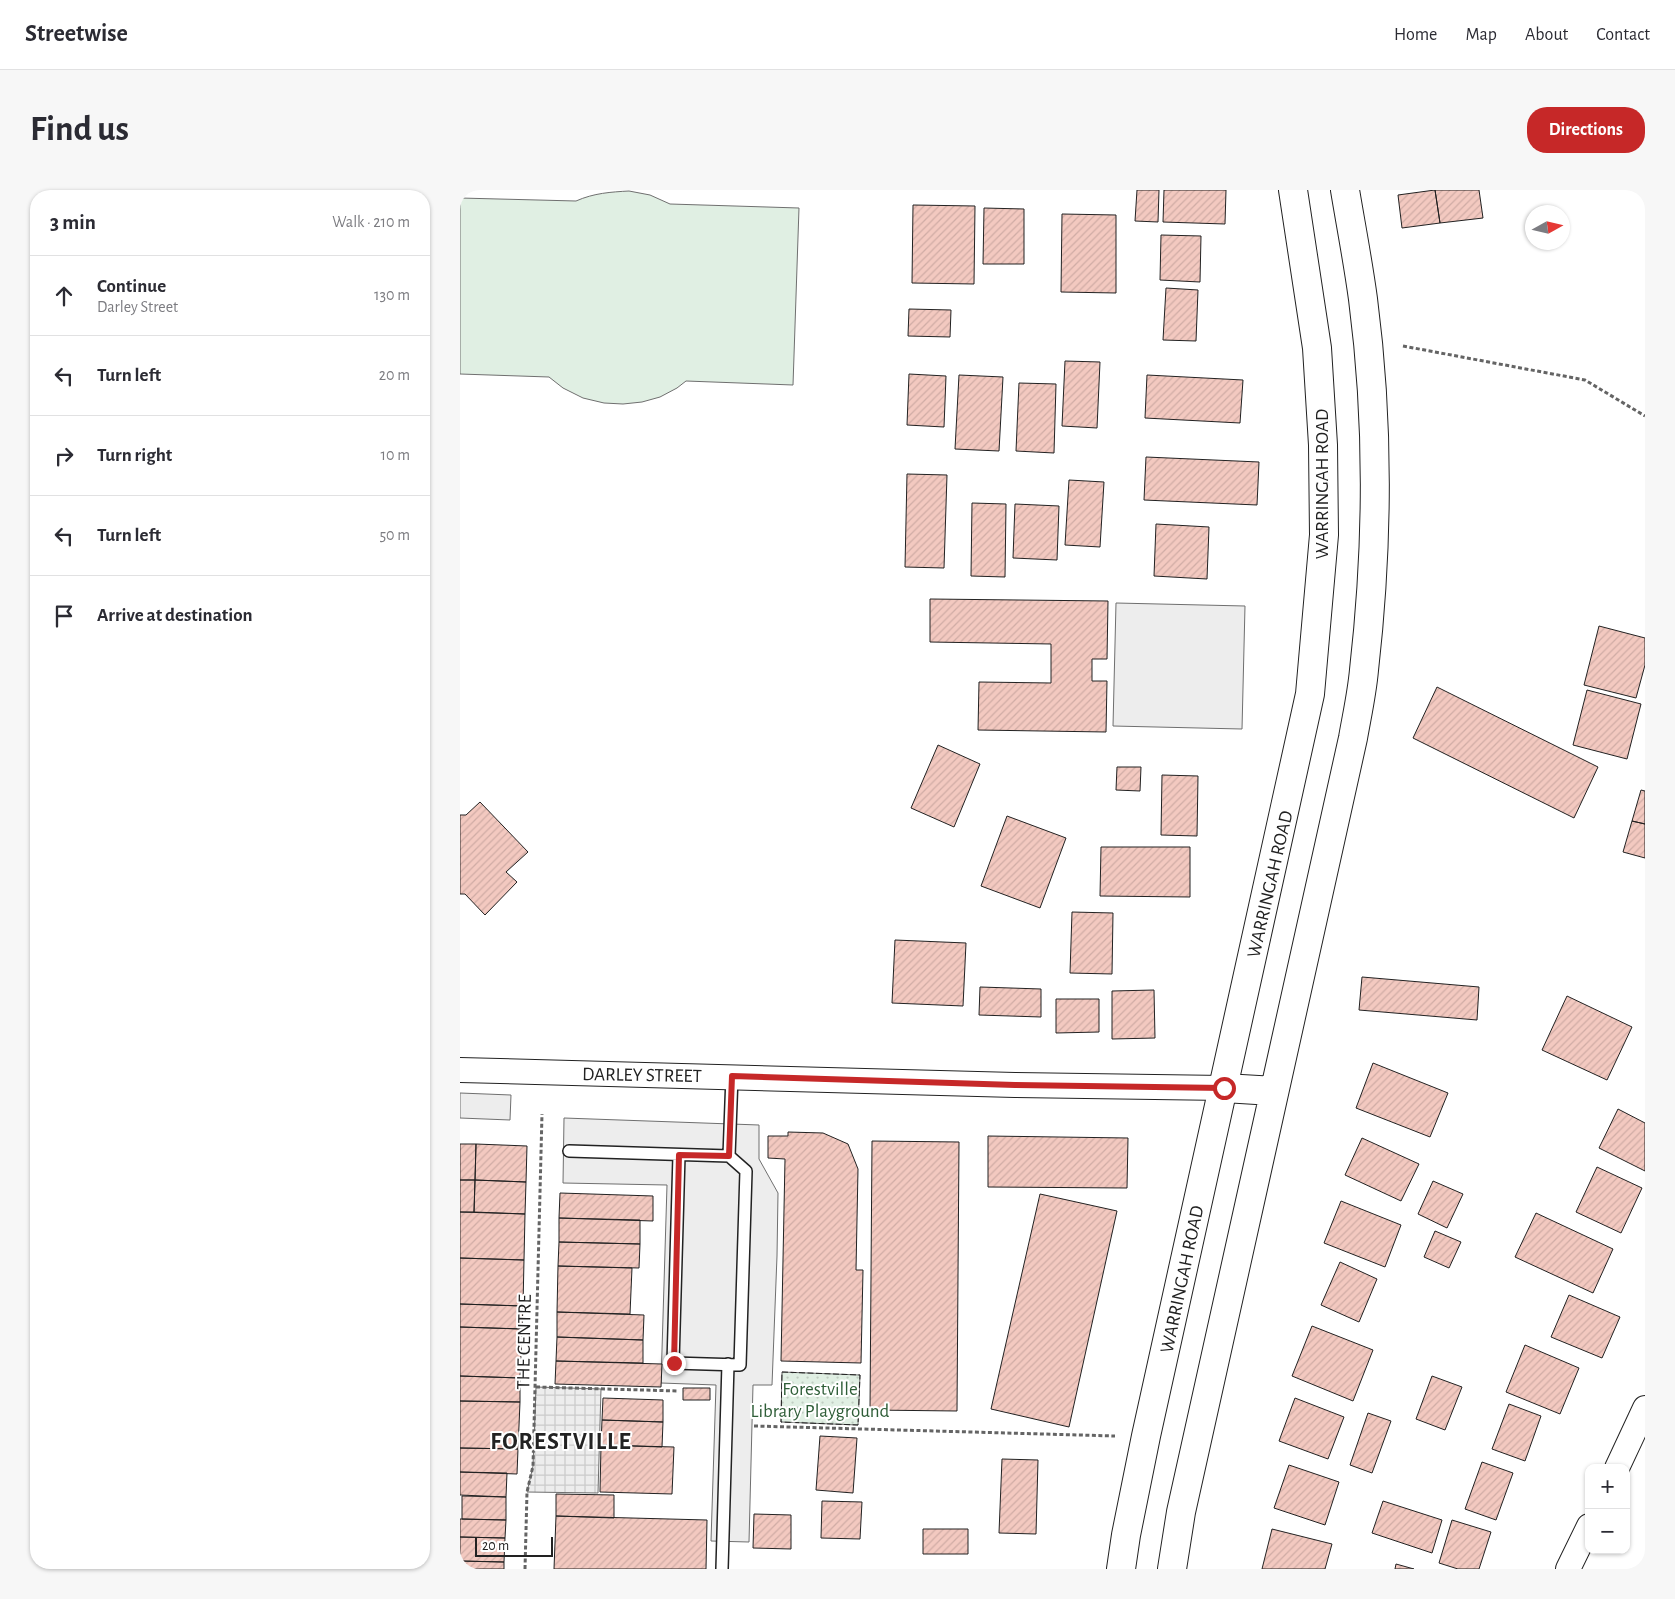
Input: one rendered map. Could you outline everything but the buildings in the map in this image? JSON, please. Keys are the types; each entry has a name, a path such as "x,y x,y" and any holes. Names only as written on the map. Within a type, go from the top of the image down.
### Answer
{"highway":[{"name":"WARRINGAH ROAD","path":"1121,1569 1146,1436 1310,694 1324,535 1323,446 1317,348 1293,190"},
{"path":"1172,1569 1181,1512 1353,738 1364,672 1374,530 1374,452 1371,378 1363,298 1345,190"},
{"name":"DARLEY STREET","path":"1224,1088 1274,1091"}],"street":[{"name":"DARLEY STREET","path":"460,1070 1015,1085 1224,1088"},
{"path":"1618,1464 1645,1408"},
{"path":"1568,1569 1585,1534"}],"lane":[{"path":"729,1156 732,1076"},
{"path":"569,1151 729,1156 746,1171 740,1365 674,1363 679,1155"},
{"path":"722,1569 728,1364"}],"path":[{"path":"1403,346 1585,380 1645,416"},
{"name":"THE CENTRE","path":"525,1569 527,1492 533,1466 536,1387 542,1114"},
{"path":"536,1387 678,1391"},
{"path":"754,1426 1115,1436"}],"green space":[{"path":"629,191 650,195 670,204 799,208 793,385 686,381 660,397 642,402 623,404 604,403 583,398 563,388 549,377 460,374 460,198 576,201 609,192"},
{"name":"Forestville Library Playground","path":"782,1372 860,1375 858,1425 781,1422"}],"shaded area":[{"path":"1116,603 1245,606 1242,729 1113,726"},
{"path":"460,1093 511,1095 510,1120 460,1118"},
{"path":"564,1118 759,1125 759,1159 778,1193 777,1256 772,1385 753,1385 749,1542 711,1541 716,1385 661,1383 667,1185 563,1183"},
{"path":"536,1387 601,1389 598,1493 527,1492 533,1466"}],"fence":[{"path":"782,1372 860,1375 858,1425 781,1422 782,1372"}],"district":[{"name":"FORESTVILLE","path":"561,1441"}],"route":[{"path":"674,1363 679,1155 729,1156 732,1076 1015,1085 1224,1088"}]}
